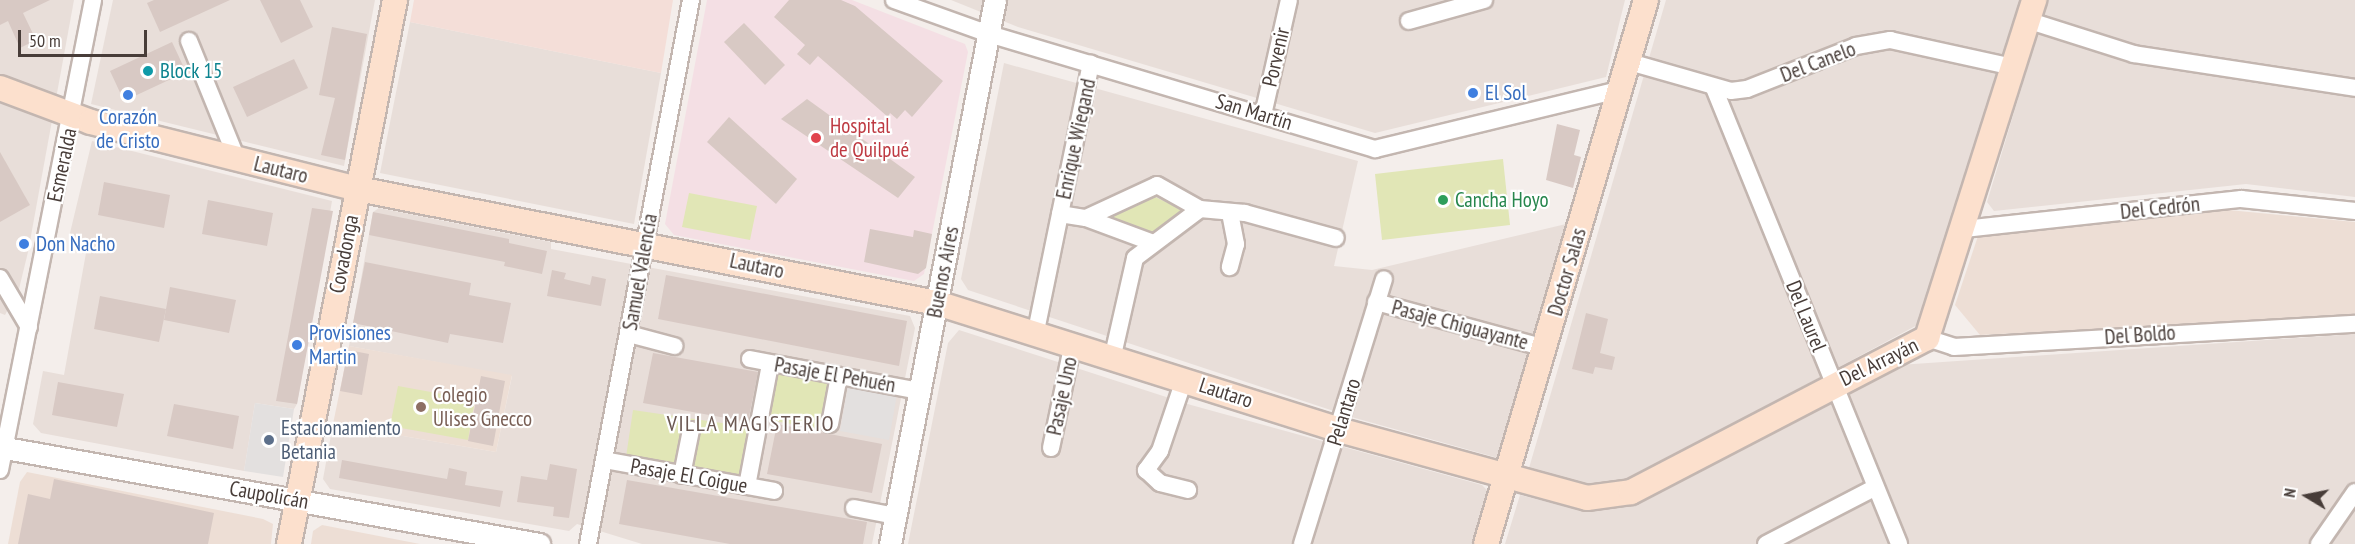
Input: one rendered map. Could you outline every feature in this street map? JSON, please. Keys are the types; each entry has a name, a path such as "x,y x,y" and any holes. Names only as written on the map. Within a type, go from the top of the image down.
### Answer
{"main road":[{"name":"Covadonga","path":"289,544 395,0"},
{"name":"Doctor Salas","path":"1486,544 1545,348 1626,61 1646,0"},
{"name":"Del Arrayán","path":"1507,476 1587,498 1631,492 1833,384 1927,339 1964,229 2031,10"},
{"name":"Lautaro","path":"0,88 72,115 358,189 645,243 937,303 1113,355 1339,430 1507,476"}],"street":[{"name":"Esmeralda","path":"0,470 2,448 29,327 93,0"},
{"name":"Samuel Valencia","path":"588,544 691,0"},
{"name":"San Martín","path":"894,0 989,34 1375,149 1619,90"},
{"name":"Buenos Aires","path":"890,544 995,0"},
{"name":"Porvenir","path":"1263,115 1289,0"},
{"path":"1409,21 1485,0"},
{"path":"2031,10 2134,54 2355,88"},
{"name":"Del Canelo","path":"1626,61 1714,88 1747,89 1856,46 1890,40 2013,67"},
{"path":"189,41 237,159"},
{"name":"Enrique Wiegand","path":"1036,331 1091,64"},
{"name":"Del Laurel","path":"1714,88 1874,488 1899,544"},
{"name":"Enrique Wiegand","path":"1086,218 1157,185 1200,209 1230,213 1336,238"},
{"name":"Del Cedrón","path":"1964,229 2241,199 2355,211"},
{"path":"1113,355 1135,258 1151,242 1200,209"},
{"path":"1230,213 1236,244 1230,267"},
{"name":"Enrique Wiegand","path":"1060,214 1086,218 1151,242"},
{"path":"0,278 29,327"},
{"name":"Pelantaro","path":"1302,544 1384,279"},
{"name":"Pasaje Chiguayante","path":"1376,302 1545,348"},
{"name":"Del Boldo","path":"1927,339 1954,347 2355,324"},
{"path":"629,334 674,346"},
{"name":"Pasaje Uno","path":"1051,448 1073,343"},
{"name":"Pasaje El Pehuén","path":"750,360 920,391"},
{"path":"747,486 770,364"},
{"path":"830,424 839,376"},
{"path":"1184,380 1160,451 1146,470 1160,483 1188,490"},
{"path":"682,474 691,429"},
{"name":"Caupolicán","path":"2,448 538,544"},
{"name":"Pasaje El Coigue","path":"604,460 774,491"},
{"path":"1767,544 1874,488"},
{"path":"2319,544 2355,492"},
{"path":"854,508 896,516"}],"shaded area":[{"path":"0,0 74,0 28,252 19,289 5,315 0,313"},
{"path":"113,0 375,0 344,166 91,104"},
{"path":"414,0 673,0 661,73 410,22"},
{"name":"Hospital de Quilpué","path":"707,0 852,0 965,44 968,52 924,274 914,281 674,235 665,224"},
{"path":"951,0 1625,0 1606,77 1375,133 1018,27"},
{"path":"1666,0 2022,0 1921,323 1630,479 1592,488 1529,468"},
{"path":"2048,0 2355,0 2355,197 2246,184 1994,211 1987,202"},
{"path":"410,22 661,73 634,224 380,173"},
{"path":"1004,63 1358,161 1334,266 1372,270 1566,224 1498,458 1355,418 968,290 961,279"},
{"path":"92,141 332,201 297,404 294,409 255,403 244,471 41,433 33,424 43,371 64,375 86,253 70,233"},
{"path":"379,208 551,242 551,249 910,316 915,328 872,544 642,544 577,524 569,531 330,489 323,479 333,424 496,452 512,376 349,346 373,212"},
{"path":"2218,209 2355,222 2355,316 1980,335 1955,305 1978,236"},
{"path":"959,330 1191,405 1482,485 1489,492 1473,544 908,544 948,343"},
{"path":"2355,334 2355,544 1505,544 1520,495 1587,512 1640,501 1899,365"},
{"name":"Colegio Ulises Gnecco","path":"349,346 512,375 496,452 333,424"},
{"path":"848,386 897,394 889,440 840,431"},
{"name":"Estacionamiento Betania","path":"255,403 294,409 283,477 244,471"},
{"path":"27,472 263,519 273,524 271,544 8,544 20,482"},
{"path":"322,525 420,544 311,544 313,531"}],"green space":[{"name":"Cancha Hoyo","path":"1503,159 1510,225 1382,240 1375,174"},
{"path":"689,193 757,206 750,240 682,227"},
{"path":"1155,197 1183,210 1152,233 1106,217"},
{"path":"778,371 833,381 825,430 769,420"},
{"path":"398,386 475,400 468,440 390,426"},
{"path":"633,410 749,427 740,478 626,457"}],"building":[{"path":"0,0 50,0 23,13 36,40 20,48 8,21 0,25"},
{"path":"154,0 230,0 160,32 147,3"},
{"path":"260,0 300,0 313,27 281,43"},
{"path":"789,0 841,0 855,6 943,81 912,117 905,110 897,119 890,113 888,117 818,56 810,65 797,54 805,45 774,17"},
{"path":"744,23 785,65 765,85 724,42"},
{"path":"332,27 367,34 345,160 321,155 335,98 319,95"},
{"name":"Block 15","path":"172,42 186,72 124,101 110,71"},
{"path":"294,59 308,88 247,117 233,87"},
{"path":"807,99 915,177 898,198 781,119"},
{"path":"729,117 797,179 776,204 707,142"},
{"path":"1557,124 1580,130 1574,155 1581,157 1573,188 1546,180"},
{"path":"0,152 30,205 0,222"},
{"path":"104,182 170,195 164,228 98,215"},
{"path":"208,200 273,213 267,246 202,234"},
{"path":"312,208 333,211 297,404 276,401"},
{"path":"373,212 509,239 509,243 547,251 542,274 504,266 505,262 369,235"},
{"path":"870,229 913,237 914,230 932,234 926,268 918,274 864,262"},
{"path":"365,262 471,283 469,295 511,303 503,343 450,334 448,343 353,323"},
{"path":"552,270 566,273 564,279 590,285 592,276 606,279 601,306 547,296"},
{"path":"666,275 907,321 899,366 658,319"},
{"path":"170,287 236,300 229,333 164,320"},
{"path":"100,296 166,309 159,342 94,329"},
{"path":"1586,313 1608,319 1600,353 1615,357 1612,370 1595,367 1593,374 1572,369"},
{"path":"348,350 369,354 362,395 340,391"},
{"path":"653,353 758,372 748,422 643,403"},
{"path":"481,376 505,381 493,446 468,441"},
{"path":"58,382 124,394 117,427 52,415"},
{"path":"174,404 239,416 233,449 167,436"},
{"path":"777,424 882,444 872,493 767,474"},
{"path":"342,460 447,479 449,468 467,472 465,485 503,491 500,507 339,478"},
{"path":"550,464 577,469 569,518 553,516 554,507 517,502 521,476 547,480"},
{"path":"54,479 214,513 208,544 18,544 28,494 50,499"},
{"path":"627,480 867,522 863,544 730,544 619,524"}],"place":[{"name":"Block 15","path":"148,71"},
{"name":"El Sol","path":"1473,93"},
{"name":"Corazón de Cristo","path":"128,95"},
{"name":"Hospital de Quilpué","path":"816,138"},
{"name":"Cancha Hoyo","path":"1443,200"},
{"name":"Don Nacho","path":"24,244"},
{"name":"Provisiones Martin","path":"297,345"},
{"name":"Colegio Ulises Gnecco","path":"421,407"},
{"name":"Estacionamiento Betania","path":"269,440"}],"district":[{"name":"VILLA MAGISTERIO","path":"751,424"}]}
